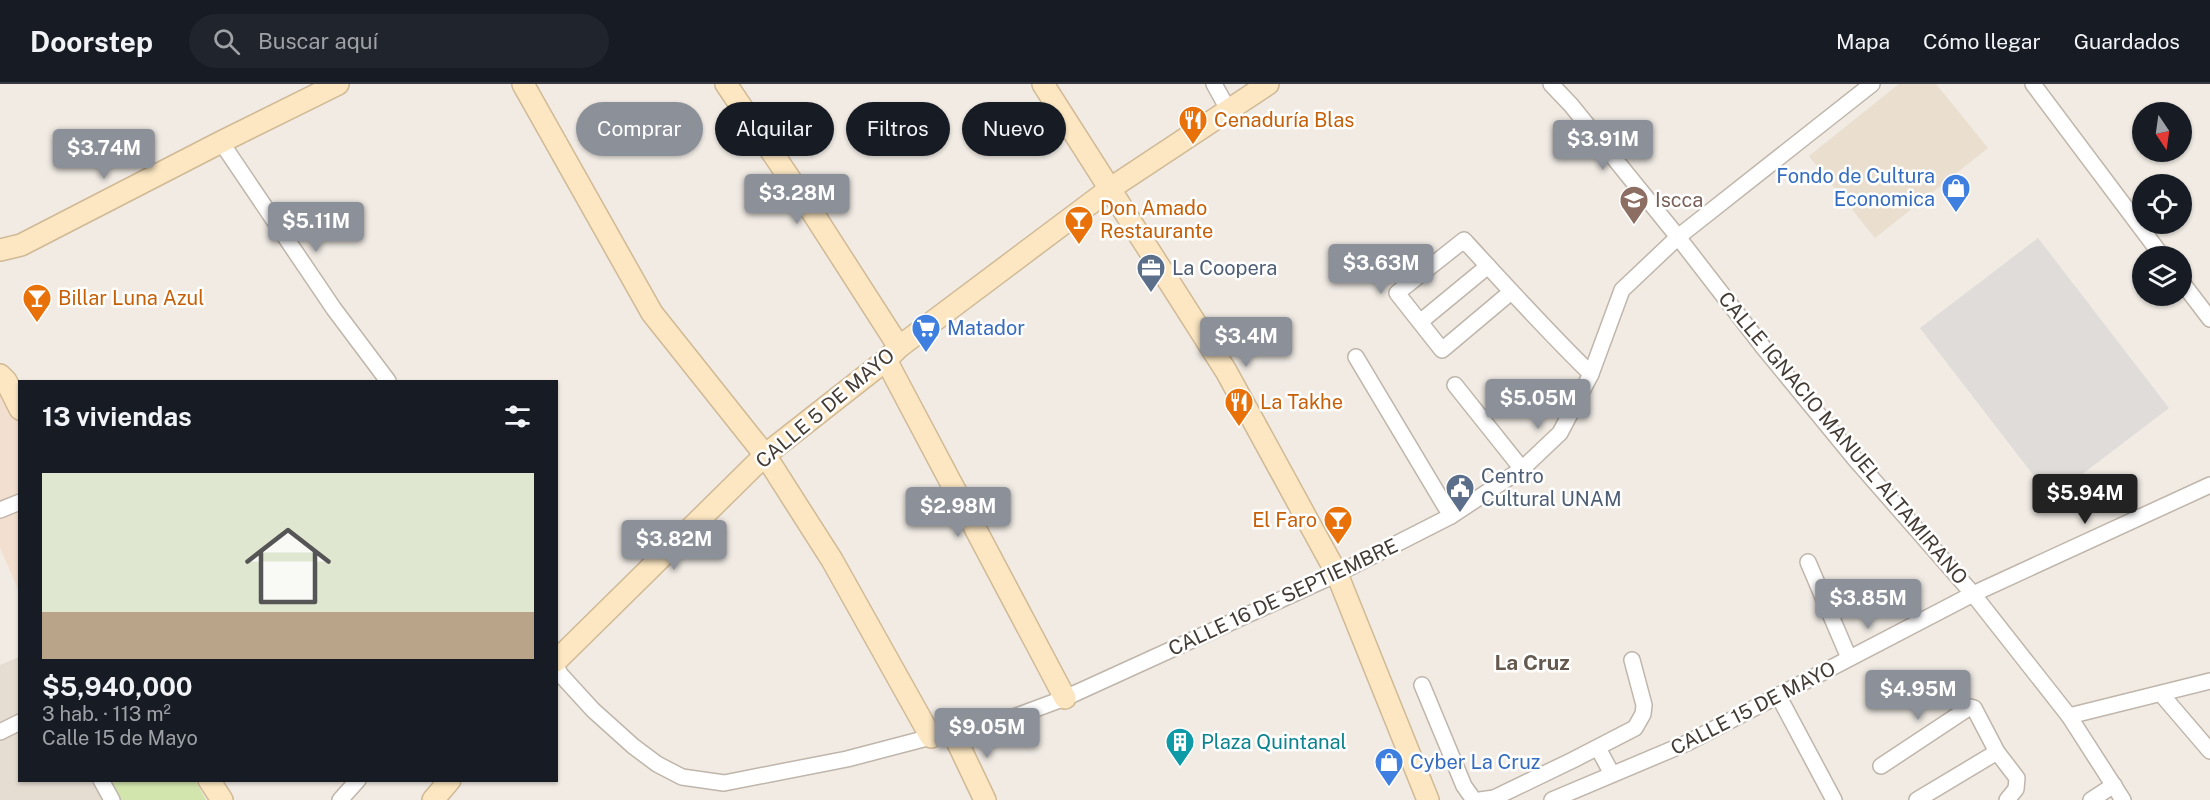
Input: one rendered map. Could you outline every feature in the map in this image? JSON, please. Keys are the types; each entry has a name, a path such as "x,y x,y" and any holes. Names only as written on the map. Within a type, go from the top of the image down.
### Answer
{"street":[{"path":"0,250 21,245 338,84"},
{"path":"523,84 652,313 765,455 941,736 985,800"},
{"path":"726,84 811,210 892,354 1065,698"},
{"path":"1043,84 1226,371 1337,574 1428,800"},
{"path":"1214,84 1229,111"},
{"name":"CALLE 5 DE MAYO","path":"558,659 765,455 892,354 1111,188 1268,84"},
{"name":"CALLE IGNACIO MANUEL ALTAMIRANO","path":"1551,84 1571,105 1855,459 1973,594 2070,716 2123,800"},
{"path":"2033,84 2154,246"},
{"name":"CALLE 16 DE SEPTIEMBRE","path":"558,670 593,710 657,764 682,777 724,783 847,759 1003,721 1065,698 1337,574 1451,516 1522,469 1560,432 1591,374 1622,290 1678,237 1866,86"},
{"path":"220,142 334,309 387,380"},
{"path":"1511,292 1442,350 1397,293 1464,240 1488,266 1529,312 1591,374"},
{"path":"1420,322 1488,266"},
{"path":"2192,295 2210,319"},
{"path":"1356,357 1451,516"},
{"path":"0,375 6,381 18,405"},
{"path":"1455,385 1522,469"},
{"name":"CALLE 15 DE MAYO","path":"1552,800 1687,743 1973,594 2210,485"},
{"path":"0,510 18,503"},
{"path":"1808,562 1849,658"},
{"path":"1480,800 1494,798 1635,728 1643,714 1644,705 1632,660"},
{"path":"2070,716 2162,695 2210,681"},
{"path":"1422,685 1464,786 1474,800"},
{"path":"1778,695 1834,800"},
{"path":"2162,695 2210,751"},
{"path":"1881,766 1970,707 1974,708 1997,752 2017,778 2016,789 2007,800"},
{"path":"0,732 18,723"},
{"path":"941,736 970,800"},
{"path":"1598,748 1612,774"},
{"path":"1917,800 1997,752"},
{"path":"102,782 112,800"},
{"path":"196,782 206,800"},
{"path":"210,782 222,800"},
{"path":"340,800 356,782"},
{"path":"433,800 448,782"},
{"path":"2091,800 2114,785"}],"shaded area":[{"path":"1899,84 1936,84 1988,148 1875,238 1809,156"},
{"path":"2038,238 2169,408 2051,498 1920,328"},
{"path":"0,375 18,407 18,589 0,548"},
{"path":"18,657 18,782 102,782 112,800 0,800 0,665"}],"green space":[{"path":"102,782 196,782 206,800 112,800"}],"place":[{"name":"Cenaduría Blas","path":"1193,146"},
{"name":"Fondo de Cultura Economica","path":"1956,214"},
{"name":"Iscca","path":"1634,226"},
{"name":"Don Amado Restaurante","path":"1079,246"},
{"name":"La Coopera","path":"1151,294"},
{"name":"Billar Luna Azul","path":"37,324"},
{"name":"Matador","path":"926,354"},
{"name":"La Takhe","path":"1239,428"},
{"name":"Centro Cultural UNAM","path":"1460,514"},
{"name":"El Faro","path":"1338,546"},
{"name":"Plaza Quintanal","path":"1180,768"},
{"name":"Cyber La Cruz","path":"1389,788"}],"district":[{"name":"La Cruz","path":"1532,663"}]}
